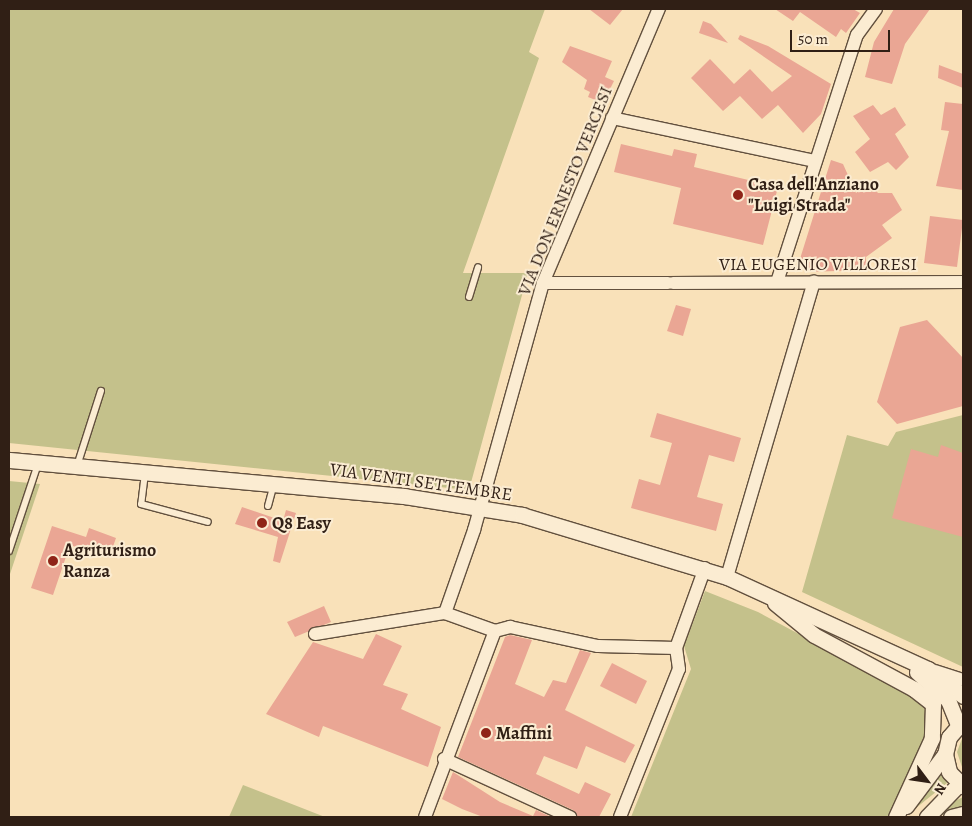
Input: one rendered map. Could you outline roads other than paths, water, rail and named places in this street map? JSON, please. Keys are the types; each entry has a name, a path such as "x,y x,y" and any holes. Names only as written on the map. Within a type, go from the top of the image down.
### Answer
{"street":[{"name":"VIA DON ERNESTO VERCESI","path":"445,613 480,506 543,283 659,9"},
{"path":"777,282 814,161 857,35 876,9"},
{"path":"612,118 814,161"},
{"path":"727,576 814,282"},
{"name":"VIA EUGENIO VILLORESI","path":"543,283 963,282"},
{"name":"VIA VENTI SETTEMBRE","path":"9,460 274,483 480,506 616,540 727,576 928,669 963,696"},
{"path":"620,817 679,669 676,648 706,568"},
{"name":"VIA VENTI SETTEMBRE","path":"758,589 814,635 914,689 936,710 932,738 896,817"},
{"path":"315,634 445,613 495,630 510,627 598,646 676,648"},
{"path":"425,817 444,758 495,630"},
{"name":"VIA VENTI SETTEMBRE","path":"886,649 948,700 961,723"},
{"path":"928,669 963,680"},
{"path":"901,817 945,754 961,723"},
{"path":"927,817 961,785 949,772 945,754"},
{"path":"444,758 570,817"},
{"path":"952,817 963,814"}],"lane":[{"path":"469,297 478,267"},
{"path":"77,466 101,391"},
{"path":"9,551 39,462"},
{"path":"145,472 141,504 208,522"},
{"path":"268,506 274,483"}],"place":[{"name":"Casa dell'Anziano \"Luigi Strada\"","path":"738,195"},
{"name":"Q8 Easy","path":"262,523"},
{"name":"Agriturismo Ranza","path":"53,561"},
{"name":"Maffini","path":"486,733"}]}
